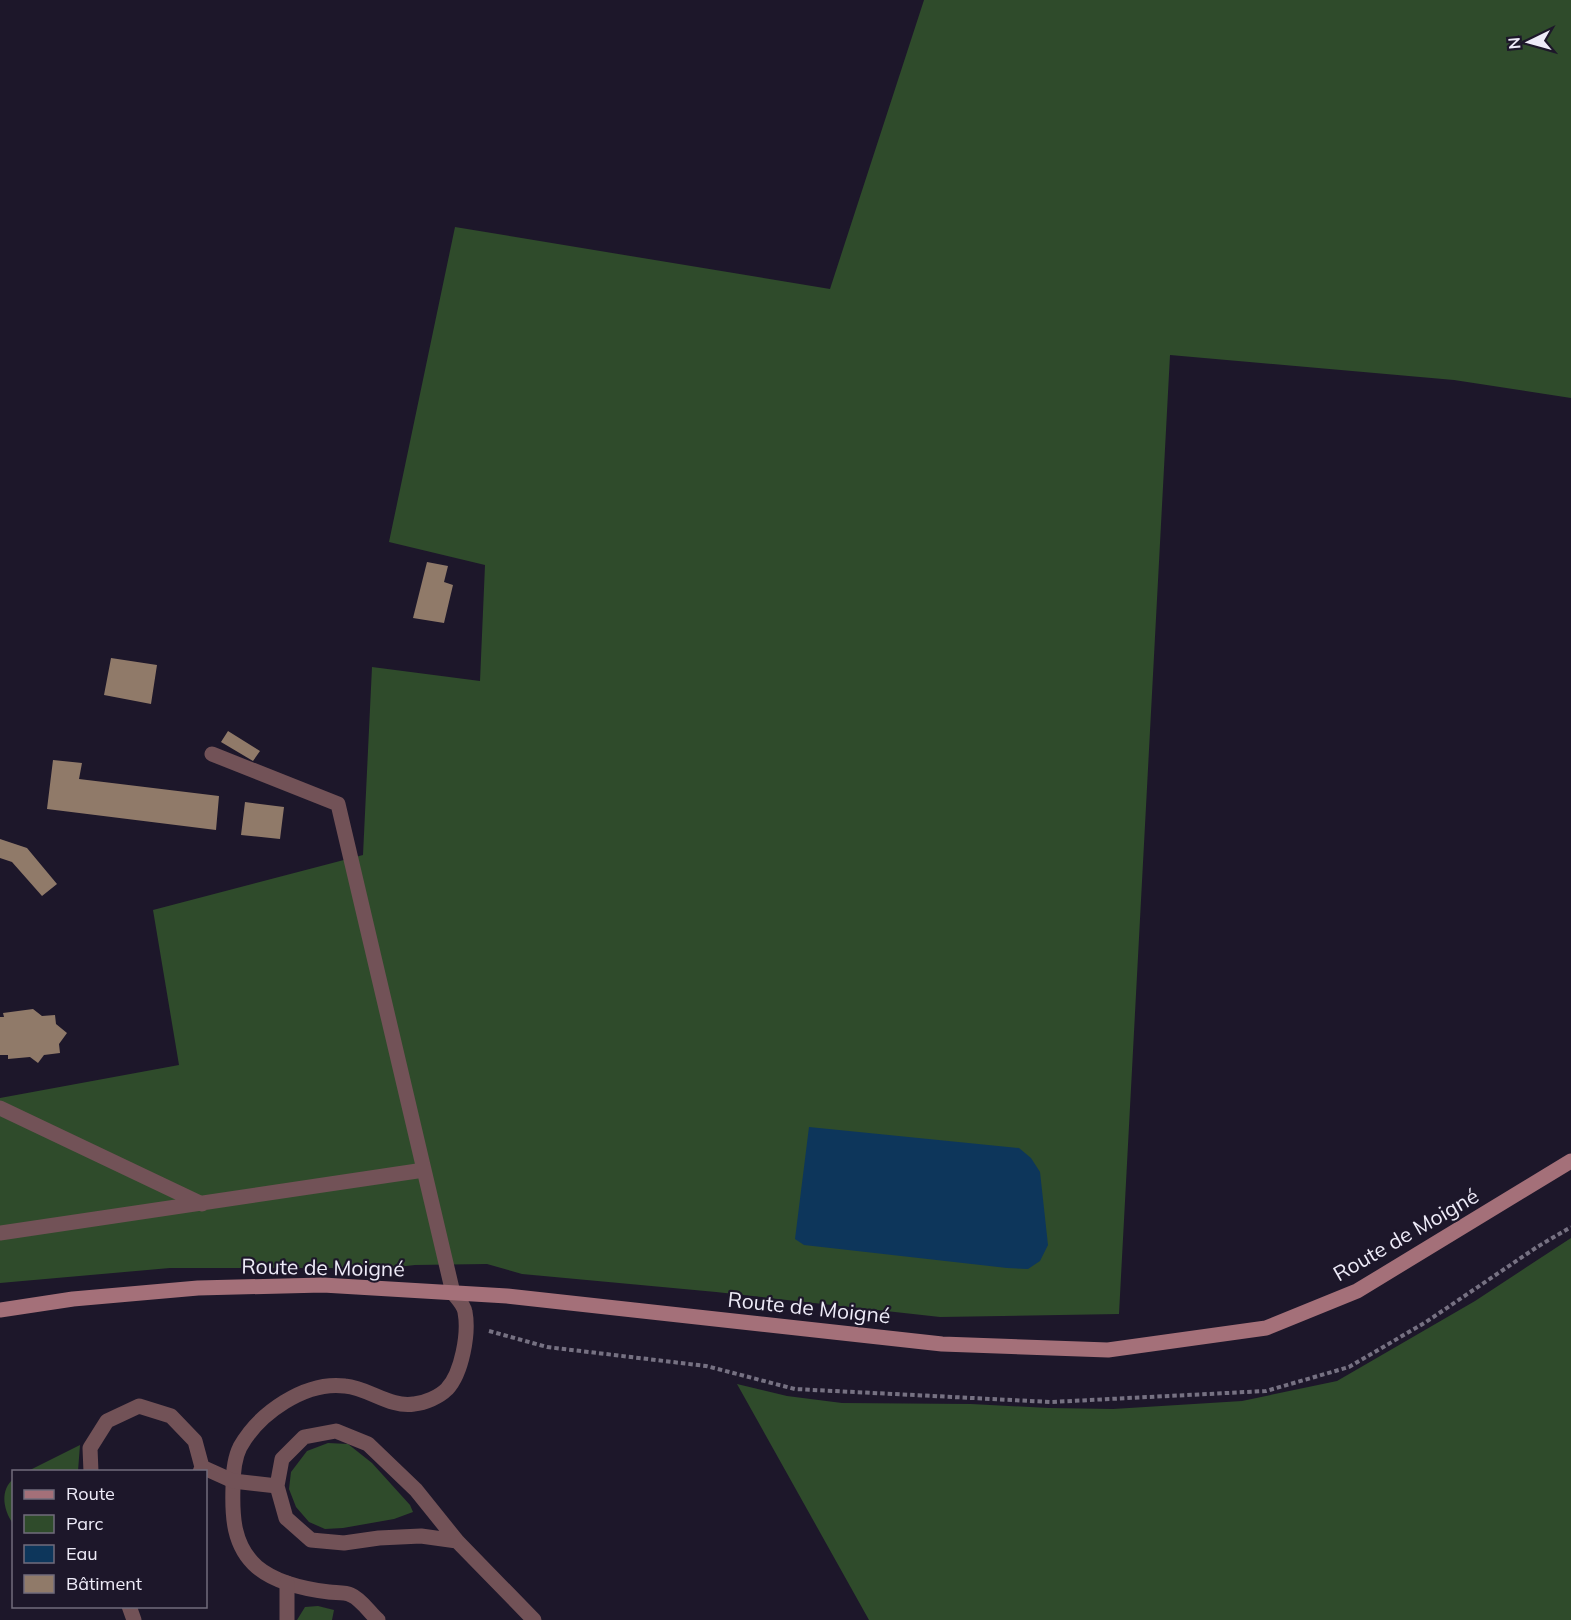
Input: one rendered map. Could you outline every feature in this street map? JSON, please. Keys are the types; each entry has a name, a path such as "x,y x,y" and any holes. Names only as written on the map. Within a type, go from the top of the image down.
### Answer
{"street":[{"path":"212,754 338,804 453,1293 465,1310 466,1338 460,1366 447,1389 429,1401 398,1405 367,1391 344,1385 317,1387 291,1399 260,1420 240,1448 235,1463 233,1524 241,1546 256,1566 287,1583 310,1590 351,1595 378,1620"},
{"path":"0,1107 202,1204"},
{"name":"Route de Moigné","path":"0,1310 73,1299 198,1288 323,1285 519,1298 942,1344 1108,1350 1266,1328 1357,1291 1571,1161"},
{"path":"0,1233 424,1170"},
{"path":"91,1470 90,1448 107,1421 139,1407 171,1416 195,1441 201,1469"},
{"path":"457,1541 421,1536 379,1538 344,1543 311,1540 286,1518 277,1486 282,1459 304,1437 336,1431 368,1444 416,1490 457,1541 534,1620"},
{"path":"207,1471 233,1481 277,1486"},
{"path":"287,1583 287,1620"}],"green space":[{"path":"924,0 1571,0 1571,398 1454,380 1170,355 1119,1314 940,1317 716,1292 522,1274 487,1264 415,1265 388,1268 170,1268 0,1283 0,1098 179,1065 153,910 363,855 372,667 480,681 485,565 389,542 455,227 830,289"},
{"path":"1571,1238 1571,1620 869,1620 737,1384 787,1396 842,1403 971,1404 1113,1409 1242,1401 1337,1381 1475,1301"},
{"path":"328,1443 348,1444 372,1463 410,1505 413,1512 394,1519 343,1528 325,1529 309,1522 296,1507 289,1489 291,1472 307,1451"},
{"path":"80,1445 78,1470 30,1470"},
{"path":"12,1480 12,1522 4,1500"},
{"path":"318,1606 334,1610 332,1620 297,1620 305,1607"}],"water":[{"path":"809,1127 1019,1148 1031,1158 1040,1172 1048,1245 1040,1261 1028,1269 1007,1268 804,1245 795,1239"}],"building":[{"path":"427,562 448,566 444,582 453,585 444,623 413,618"},
{"path":"111,658 157,665 151,704 104,695"},
{"path":"228,731 260,751 253,761 221,742"},
{"path":"53,760 82,763 79,779 219,796 216,830 47,809"},
{"path":"245,802 284,807 280,839 241,835"},
{"path":"0,839 27,848 57,884 42,896 12,862 0,858"},
{"path":"33,1009 42,1016 55,1015 56,1024 67,1033 59,1044 60,1053 44,1055 38,1063 30,1057 8,1059 8,1055 0,1055 0,1017 4,1017 3,1013"}]}
